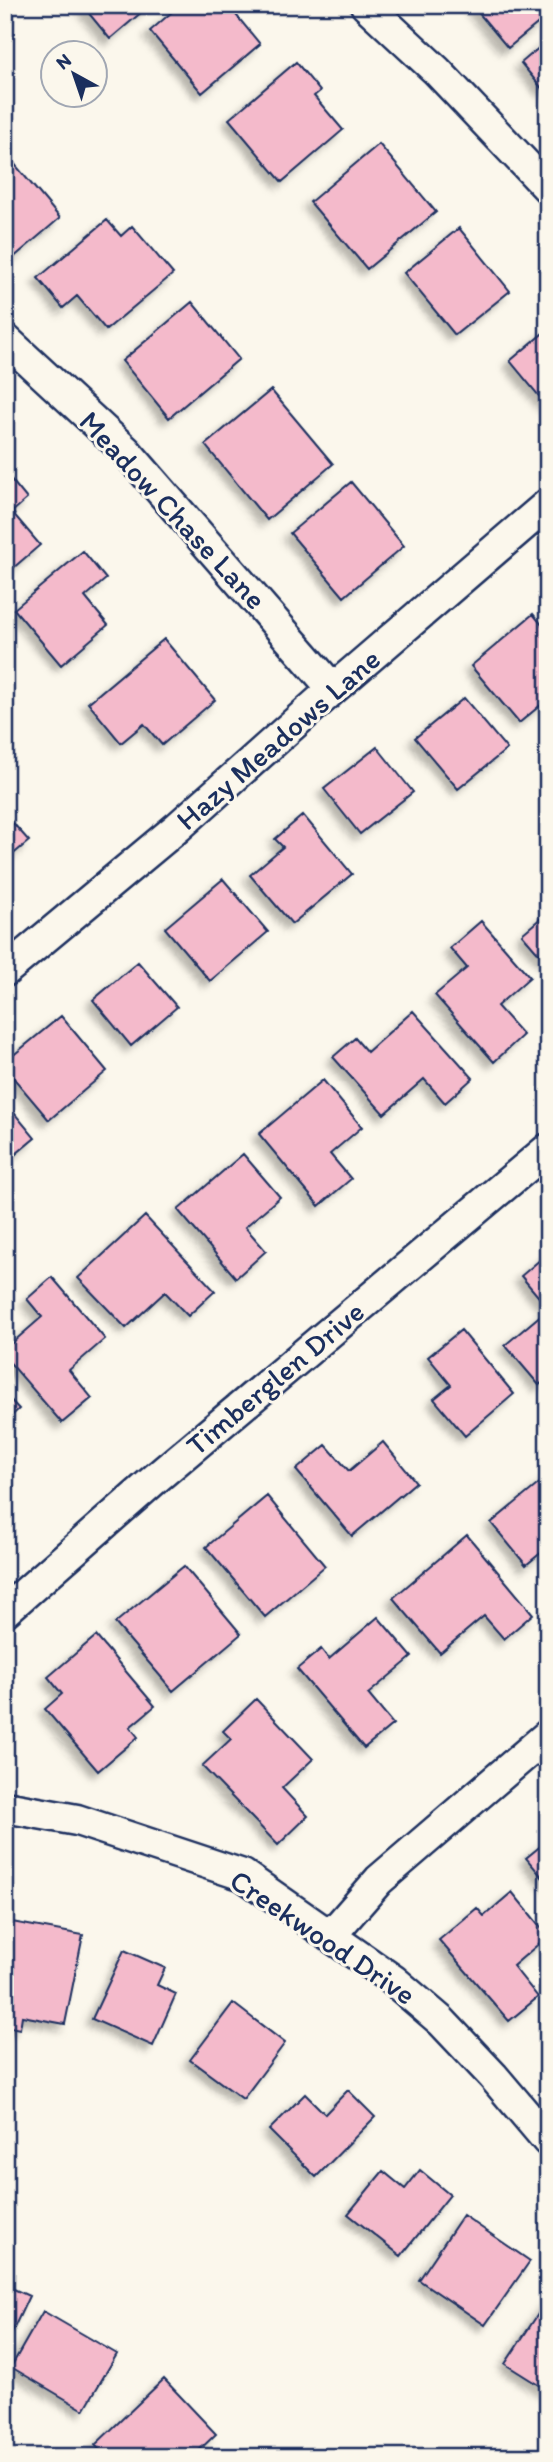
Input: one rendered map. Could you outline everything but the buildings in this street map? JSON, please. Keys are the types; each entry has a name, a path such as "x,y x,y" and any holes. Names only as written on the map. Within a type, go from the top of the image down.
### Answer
{"street":[{"path":"366,5 437,71 548,188"},
{"name":"Meadow Chase Lane","path":"5,339 126,451 333,688"},
{"name":"Hazy Meadows Lane","path":"5,971 178,828 333,688 548,504"},
{"name":"Timberglen Drive","path":"5,1611 155,1479 548,1149"},
{"path":"331,1935 379,1880 548,1735"},
{"name":"Creekwood Drive","path":"5,1807 77,1820 243,1875 393,1979 441,2021 493,2076 548,2141"}]}
